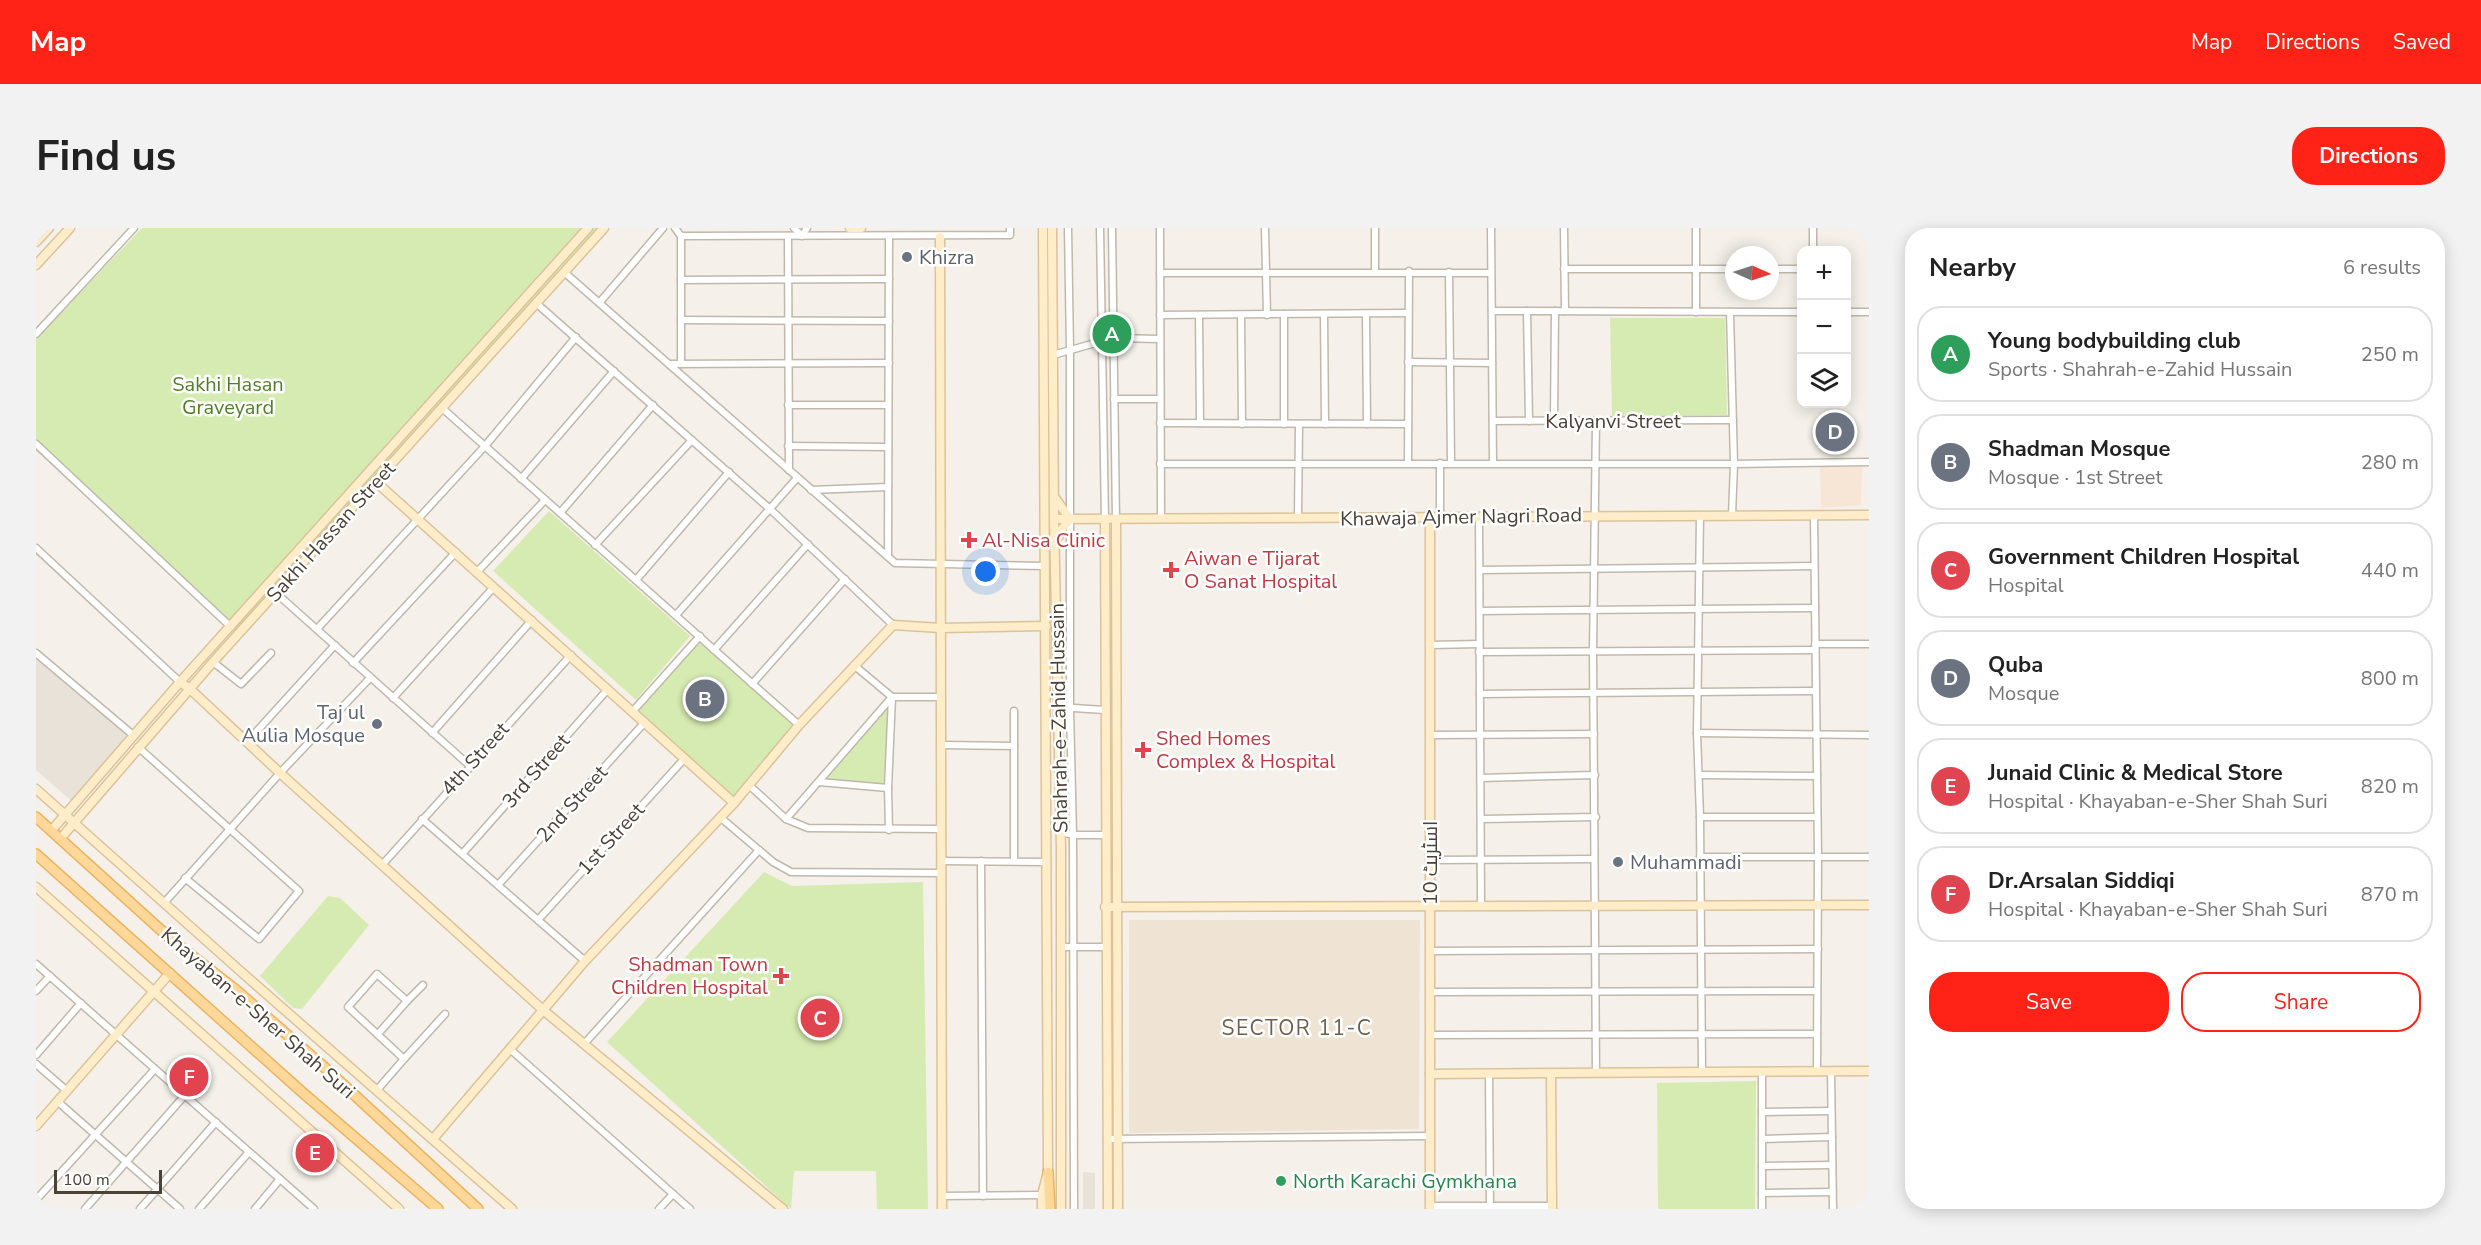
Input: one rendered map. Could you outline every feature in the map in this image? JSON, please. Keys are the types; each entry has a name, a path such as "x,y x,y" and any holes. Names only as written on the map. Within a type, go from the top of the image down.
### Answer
{"main road":[{"name":"Khayaban-e-Sher Shah Suri","path":"36,817 173,940 236,990 323,1066 478,1209"},
{"name":"Khayaban-e-Sher Shah Suri","path":"36,854 302,1092 438,1209"},
{"path":"1048,1172 1050,1209"}],"street":[{"path":"36,242 49,228"},
{"path":"36,265 70,228"},
{"path":"120,228 127,236"},
{"path":"36,334 134,228"},
{"name":"Sakhi Hassan Street","path":"51,831 180,682 588,228"},
{"name":"Sakhi Hassan Street","path":"61,838 213,662 604,228"},
{"path":"600,302 663,228"},
{"path":"675,228 681,236 681,364"},
{"path":"734,228 742,236"},
{"path":"794,228 802,236"},
{"path":"802,236 807,228"},
{"path":"850,228 861,228"},
{"path":"681,236 1010,236 1010,228"},
{"name":"Shahrah-e-Zahid Hussain","path":"1041,1209 1048,1172 1043,228"},
{"name":"Shahrah-e-Zahid Hussain","path":"1052,228 1053,495 1061,832 1061,1209"},
{"path":"1068,228 1074,1209"},
{"path":"1100,228 1105,520 1105,947 1108,1209"},
{"path":"1112,228 1116,520 1118,1209"},
{"path":"1160,228 1161,519"},
{"path":"1265,228 1267,315"},
{"path":"1375,228 1375,271"},
{"path":"1491,228 1493,463"},
{"path":"1564,228 1565,311"},
{"path":"1696,228 1696,312"},
{"path":"1813,228 1813,246"},
{"path":"788,236 789,470"},
{"path":"888,556 889,237"},
{"path":"940,237 942,1209"},
{"path":"1564,269 1725,269"},
{"path":"1779,269 1797,269"},
{"path":"1160,273 1266,271 1490,273"},
{"path":"564,272 895,563 1045,566"},
{"path":"1408,463 1409,272"},
{"path":"1449,272 1451,463"},
{"path":"681,279 889,279"},
{"path":"536,303 729,472 893,625 941,628 1046,626"},
{"path":"1492,311 1797,312"},
{"path":"1527,311 1529,421"},
{"path":"1554,421 1555,311"},
{"path":"1730,312 1734,464 1732,515"},
{"path":"1851,312 1869,312"},
{"path":"1284,314 1284,424"},
{"path":"1324,314 1325,424"},
{"path":"1366,314 1367,424"},
{"path":"1160,315 1408,314"},
{"path":"1199,315 1200,423"},
{"path":"1241,315 1242,424"},
{"path":"681,320 889,321"},
{"path":"317,629 485,446 576,337"},
{"path":"1053,355 1113,339 1160,339"},
{"path":"1408,362 1492,363"},
{"path":"669,364 889,363"},
{"path":"521,479 614,371"},
{"path":"1114,399 1160,399"},
{"path":"560,513 653,405"},
{"path":"788,405 888,405"},
{"path":"442,408 800,725"},
{"name":"Kalyanvi Street","path":"1493,421 1733,420"},
{"path":"1596,421 1593,516 1596,1073"},
{"path":"1160,423 1408,424"},
{"path":"1298,518 1299,424"},
{"path":"595,544 692,440"},
{"path":"36,444 231,627"},
{"path":"788,446 888,447"},
{"path":"1160,464 1869,462"},
{"path":"1440,463 1440,517"},
{"path":"636,580 729,472"},
{"path":"676,615 797,478"},
{"path":"1045,480 1070,519"},
{"path":"376,482 734,803"},
{"path":"811,489 888,488"},
{"path":"477,572 544,500"},
{"path":"1814,515 1814,691 1818,857 1817,1071"},
{"name":"Khawaja Ajmer Nagri Road","path":"1054,519 1869,515"},
{"path":"1479,516 1481,906"},
{"path":"1700,516 1698,733 1702,1072"},
{"name":"اسٹریٹ 10","path":"1430,518 1431,1207"},
{"path":"1046,579 1054,546 1070,519"},
{"path":"714,650 808,544"},
{"path":"36,560 39,551 180,682 543,1010 783,1209"},
{"path":"353,663 456,552"},
{"path":"1480,570 1814,566"},
{"path":"752,684 845,579"},
{"path":"393,698 494,587"},
{"path":"276,593 469,765"},
{"path":"1480,611 1815,608"},
{"path":"432,733 532,620"},
{"path":"433,1139 585,961 734,803 800,725 893,625"},
{"path":"633,711 700,636"},
{"path":"1430,645 1479,644"},
{"path":"1479,652 1699,651 1869,644"},
{"path":"247,742 335,645"},
{"path":"36,653 134,735"},
{"path":"213,662 241,684 271,653"},
{"name":"4th Street","path":"382,865 570,654"},
{"path":"855,666 892,697 941,697"},
{"path":"164,903 280,773 370,678"},
{"name":"3rd Street","path":"463,853 608,689"},
{"path":"1480,694 1814,691"},
{"path":"786,819 892,697"},
{"path":"889,830 888,788 892,697"},
{"path":"1059,707 1104,710"},
{"path":"1014,711 1014,860"},
{"name":"2nd Street","path":"498,885 645,722"},
{"path":"1698,733 1869,735"},
{"path":"1430,735 1594,734"},
{"path":"941,745 1014,746"},
{"path":"138,747 299,891 259,939 185,878"},
{"name":"1st Street","path":"538,920 685,758"},
{"path":"1700,775 1816,776"},
{"path":"1481,778 1594,776"},
{"path":"819,782 888,788"},
{"path":"749,785 786,819 808,828 824,830 941,829"},
{"path":"36,789 512,1209"},
{"path":"1480,819 1596,817"},
{"path":"1700,817 1817,817"},
{"path":"720,818 773,862 791,872 941,873"},
{"path":"422,819 585,961"},
{"path":"1061,832 1073,835 1106,835"},
{"path":"1046,849 1061,850"},
{"path":"584,1044 759,850"},
{"path":"1700,856 1869,857"},
{"path":"1430,860 1594,859"},
{"path":"941,861 1046,862"},
{"path":"981,861 983,1196"},
{"path":"36,887 399,1209"},
{"path":"1105,907 1869,905"},
{"path":"1061,946 1105,947"},
{"path":"1430,951 1818,949"},
{"path":"36,964 314,1209"},
{"path":"36,1126 170,973"},
{"path":"405,1059 348,1007 377,974 407,1001"},
{"path":"36,991 50,976"},
{"path":"378,1034 423,985"},
{"path":"1430,992 1817,992"},
{"path":"36,1055 81,1003"},
{"path":"377,1090 445,1014"},
{"path":"1430,1035 1817,1034"},
{"path":"510,1049 690,1209"},
{"path":"36,1064 66,1090"},
{"path":"36,1200 155,1069"},
{"path":"1762,1071 1762,1209"},
{"path":"1831,1071 1833,1209"},
{"path":"1430,1074 1869,1071"},
{"path":"1489,1074 1490,1208"},
{"path":"1431,1207 1552,1207 1551,1074"},
{"path":"85,1209 185,1095"},
{"path":"57,1101 180,1209"},
{"path":"1762,1112 1831,1111"},
{"path":"140,1209 216,1122"},
{"path":"1107,1139 1430,1136"},
{"path":"1762,1138 1832,1137"},
{"path":"199,1209 249,1152"},
{"path":"1762,1166 1832,1165"},
{"path":"255,1209 280,1179"},
{"path":"1762,1193 1832,1191"},
{"path":"659,1209 673,1194"},
{"path":"942,1196 1042,1195"}],"shaded area":[{"path":"1820,467 1862,467 1861,505 1821,508"},
{"path":"36,653 133,735 75,804 36,770"},
{"path":"1129,920 1420,920 1419,1129 1129,1133"},
{"path":"1083,1172 1095,1173 1095,1209 1083,1209"}],"green space":[{"name":"Sakhi Hasan Graveyard","path":"142,228 604,228 239,635 36,444 36,339"},
{"path":"1610,318 1725,318 1727,415 1612,416"},
{"path":"549,511 690,636 636,700 493,571"},
{"path":"700,636 799,725 734,803 633,711"},
{"path":"892,697 888,788 819,782"},
{"path":"764,872 792,886 923,882 928,1209 877,1209 876,1171 794,1171 791,1209 607,1042"},
{"path":"328,896 340,898 369,925 302,1009 293,1008 260,976"},
{"path":"1756,1081 1755,1209 1658,1209 1657,1083"}],"place":[{"name":"Khizra","path":"907,257"},
{"name":"Young bodybuilding club","path":"1112,334"},
{"name":"Quba","path":"1835,432"},
{"name":"Al-Nisa Clinic","path":"969,540"},
{"name":"Aiwan e Tijarat O Sanat Hospital","path":"1171,570"},
{"name":"Shadman Mosque","path":"705,699"},
{"name":"Taj ul Aulia Mosque","path":"377,724"},
{"name":"Shed Homes Complex & Hospital","path":"1143,750"},
{"name":"Muhammadi","path":"1618,862"},
{"name":"Shadman Town Children Hospital","path":"781,976"},
{"name":"Government Children Hospital","path":"820,1018"},
{"name":"Dr.Arsalan Siddiqi","path":"189,1077"},
{"name":"Junaid Clinic & Medical Store","path":"315,1153"},
{"name":"North Karachi Gymkhana","path":"1281,1181"}],"district":[{"name":"SECTOR 11-C","path":"1297,1028"}]}
